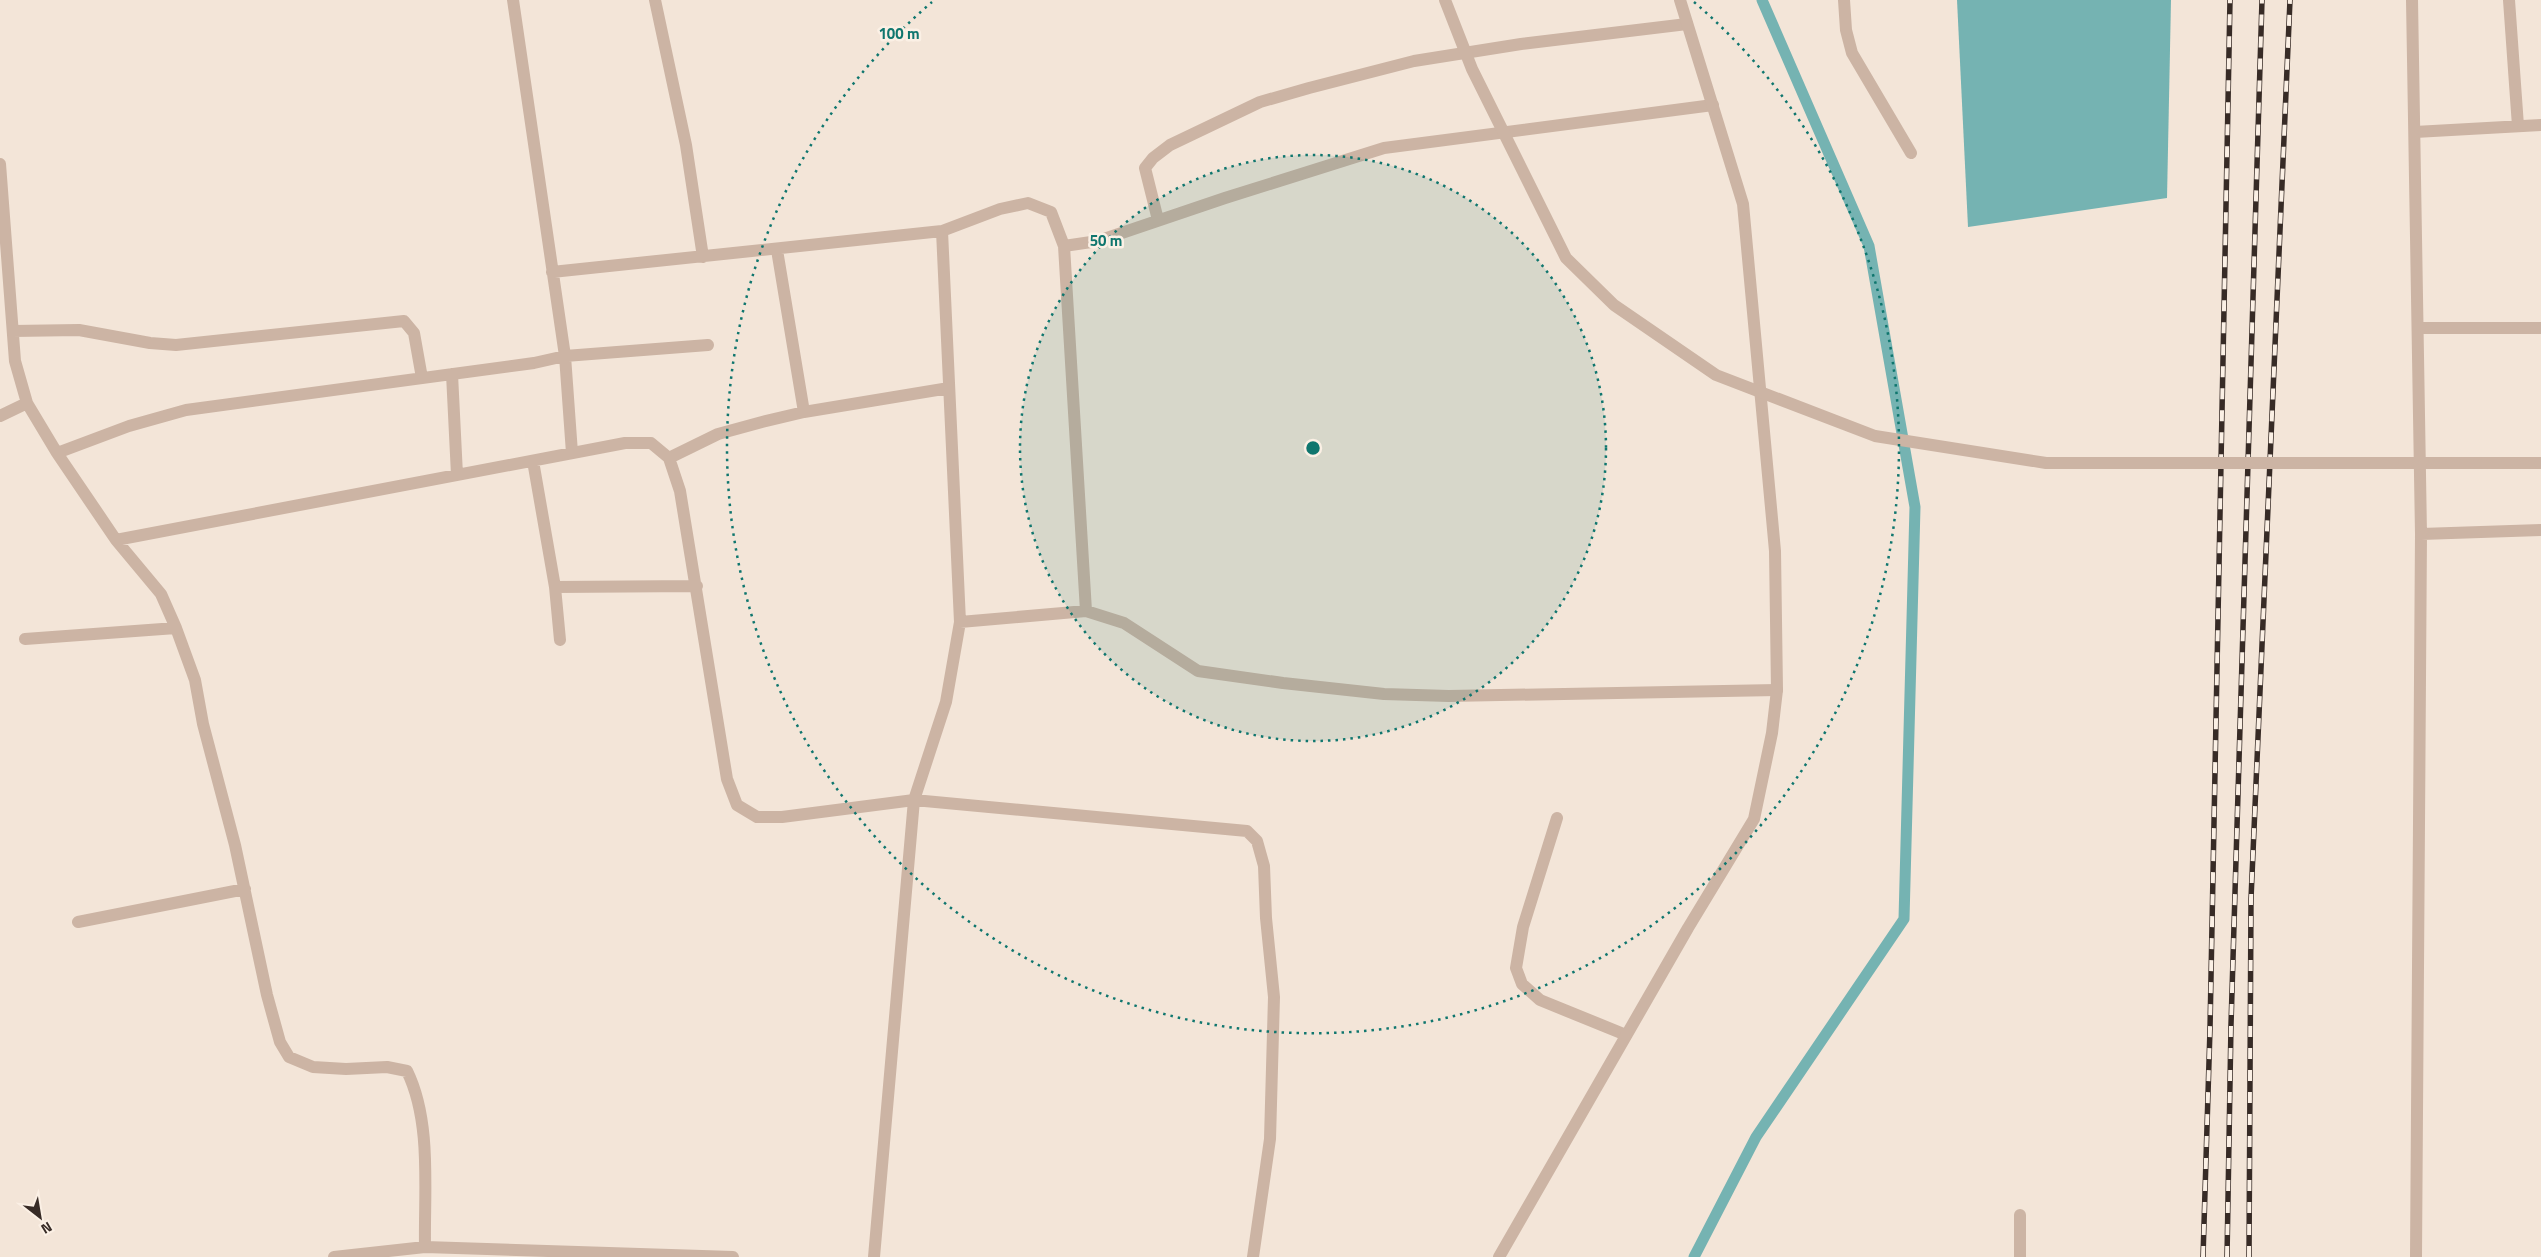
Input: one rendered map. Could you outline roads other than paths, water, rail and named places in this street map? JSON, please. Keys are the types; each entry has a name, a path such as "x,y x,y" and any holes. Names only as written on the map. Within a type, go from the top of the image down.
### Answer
{"street":[{"path":"513,0 565,356 572,453"},
{"path":"655,0 686,145 704,257"},
{"path":"1445,0 1472,69 1566,258 1614,305 1716,375 1875,436 2046,463 2541,463"},
{"path":"1499,1257 1626,1035 1754,819 1772,733 1777,690 1775,551 1743,204 1680,0"},
{"path":"1844,0 1846,30 1852,53 1911,153"},
{"path":"2412,0 2421,534 2416,1257"},
{"path":"2508,0 2518,126"},
{"path":"1158,220 1145,168 1153,158 1170,145 1260,102 1414,61 1521,44 1687,24"},
{"path":"1064,246 1098,241 1384,148 1713,105"},
{"path":"2414,132 2541,125"},
{"path":"0,164 15,361 27,403 57,452 116,540 162,594 176,628 195,680 203,724 245,889 267,995 280,1042 289,1057 313,1067 346,1069 387,1067 407,1071 416,1091 423,1129 425,1247"},
{"path":"552,272 777,250 942,231 1000,209 1028,203 1051,212 1064,246 1086,611"},
{"path":"874,1257 914,800 946,702 960,622 942,231"},
{"path":"777,250 804,412"},
{"path":"13,331 79,330 150,343 176,345 404,321 414,333 422,378"},
{"path":"2419,328 2541,328"},
{"path":"57,452 129,426 186,410 534,363 565,356 708,345"},
{"path":"452,374 457,475"},
{"path":"669,458 718,434 804,412 949,388"},
{"path":"0,416 27,403"},
{"path":"116,540 625,443 651,443 669,458 680,491 727,779 737,805 756,817 782,817 914,800 1248,831 1256,842 1264,866 1266,918 1274,998 1270,1139 1252,1257"},
{"path":"533,461 555,587 560,640"},
{"path":"2421,534 2541,530"},
{"path":"555,587 697,586"},
{"path":"960,622 1086,611 1124,622 1198,671 1384,694 1449,696 1777,690"},
{"path":"26,639 176,628"},
{"path":"1557,818 1523,926 1516,968 1522,984 1540,1000 1626,1035"},
{"path":"78,922 245,889"},
{"path":"2020,1215 2020,1257"},
{"path":"334,1257 425,1247 733,1257"}],"water":[{"path":"1957,0 2171,0 2167,198 1968,227"}],"waterway":[{"path":"1694,1257 1756,1137 1904,919 1915,507 1869,246 1762,0"}],"railway":[{"path":"2203,1257 2210,1029 2230,0"},
{"path":"2227,1257 2231,1025 2262,0"},
{"path":"2249,1257 2251,899 2290,0"}]}
